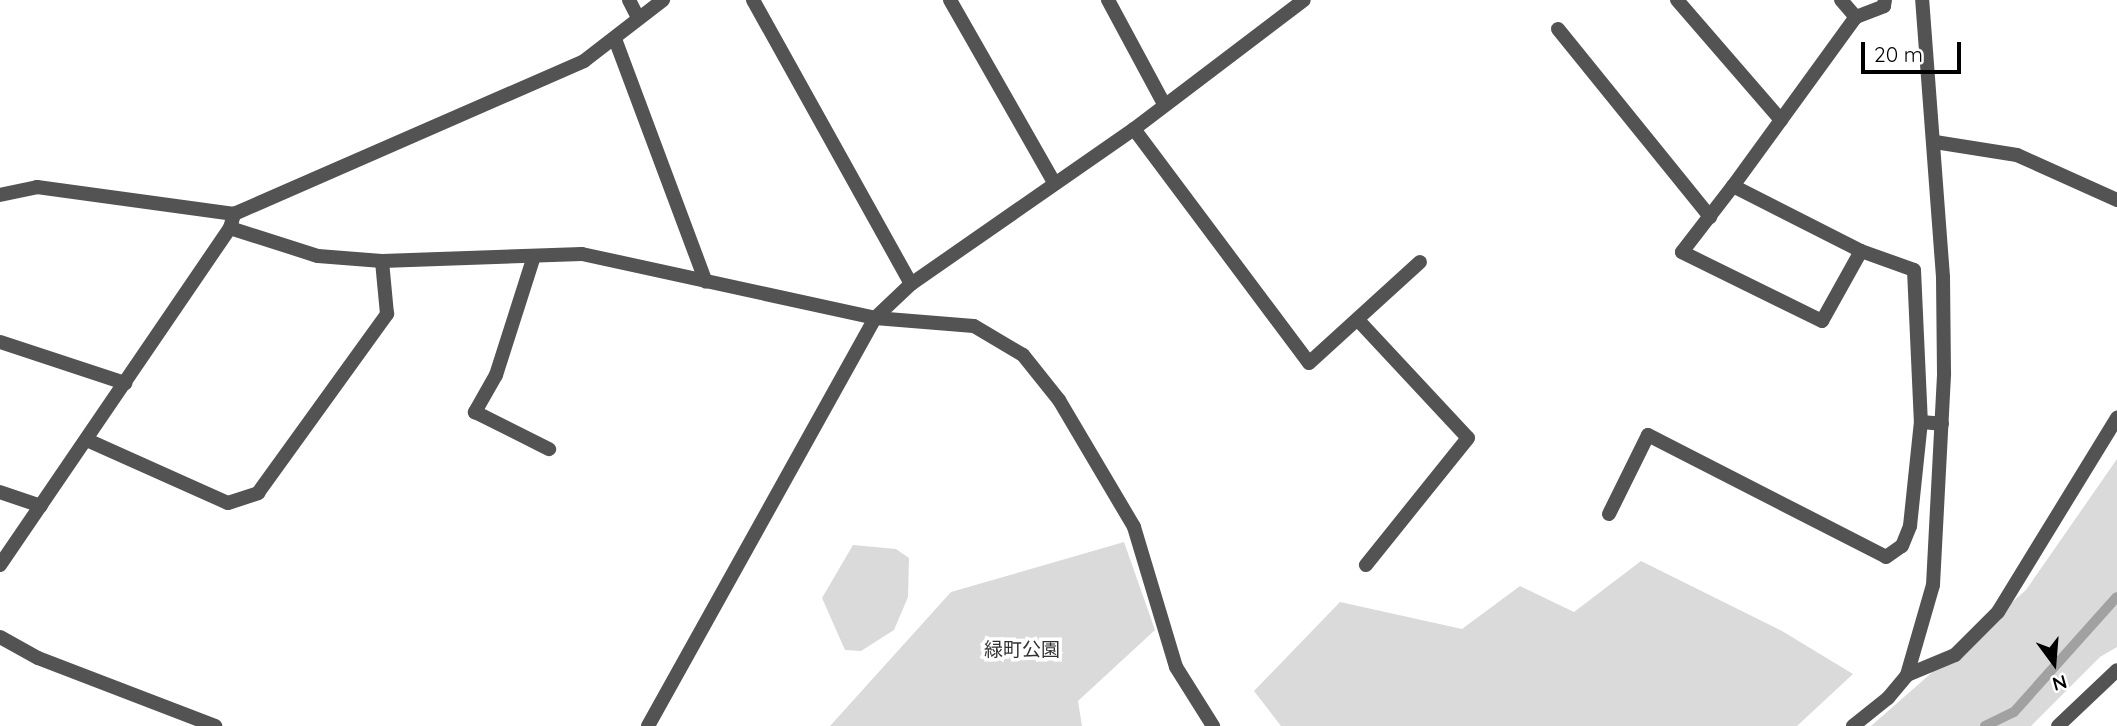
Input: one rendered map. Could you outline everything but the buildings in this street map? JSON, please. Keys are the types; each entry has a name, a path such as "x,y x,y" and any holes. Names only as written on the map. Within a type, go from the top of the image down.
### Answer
{"street":[{"path":"629,0 638,18"},
{"path":"0,195 37,187 234,214 584,61 663,0"},
{"path":"752,0 911,284"},
{"path":"950,0 1054,181"},
{"path":"1108,0 1164,104"},
{"path":"648,726 875,318 911,284 1054,181 1134,129 1304,0"},
{"path":"1676,0 1781,120"},
{"path":"1841,0 1856,17"},
{"path":"1861,251 1822,321 1682,251 1710,217 1856,17 1884,6 1885,0"},
{"path":"1853,726 1888,698 1907,675 1933,585 1942,424 1942,242 1936,142 1922,0"},
{"path":"1558,29 1710,217"},
{"path":"615,38 706,282"},
{"path":"1134,129 1308,363 1420,262"},
{"path":"1936,142 2017,155 2117,200"},
{"path":"1609,514 1648,435 1886,557 1902,546 1910,526 1921,422 1914,270 1861,251 1732,186"},
{"path":"0,565 230,228 234,214"},
{"path":"230,228 318,257 382,261 582,254 875,318 974,326 1023,355 1059,400 1134,527 1176,667 1213,726"},
{"path":"534,256 496,375 475,412 549,449"},
{"path":"86,440 228,503 258,494 387,314 382,261"},
{"path":"1358,320 1468,438 1366,565"},
{"path":"0,342 125,383"},
{"path":"1907,675 1955,655 1998,612 2117,418"},
{"path":"1921,422 1942,424"},
{"path":"0,492 41,506"},
{"path":"0,637 38,658 215,726"},
{"path":"2058,726 2117,670"}],"green space":[{"path":"2117,459 2117,647 2100,657 2031,726 1871,726 2026,590"},
{"name":"緑町公園","path":"1124,542 1155,630 1078,701 1082,726 830,726 951,592"},
{"path":"853,545 896,549 909,558 908,597 894,630 861,651 845,650 822,598"},
{"path":"1641,561 1782,631 1853,674 1797,726 1281,726 1254,691 1340,602 1462,629 1520,586 1574,612"}],"waterway":[{"path":"1985,726 2014,712 2117,597"}]}
